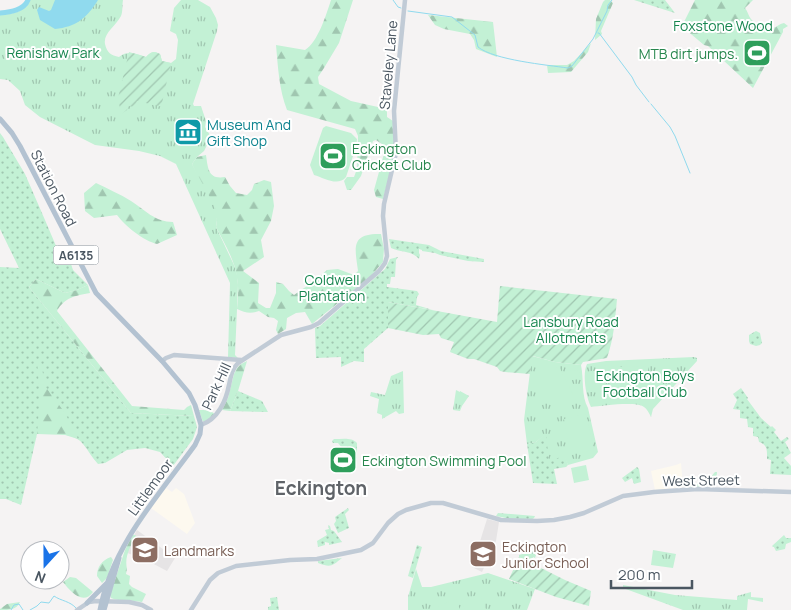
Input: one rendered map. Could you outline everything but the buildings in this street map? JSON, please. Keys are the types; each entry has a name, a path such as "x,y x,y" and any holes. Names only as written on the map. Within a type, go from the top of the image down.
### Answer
{"main road":[{"name":"Staveley Lane","path":"250,355 281,335 319,323 379,271 385,263 387,253 383,216 396,153 394,111 405,0"},
{"name":"Station Road","path":"0,119 20,146 96,293 162,361"},
{"path":"162,361 171,356 178,355 241,360"},
{"name":"Park Hill","path":"201,425 212,420 220,409 226,397 233,370 241,360 250,355"},
{"name":"A6135","path":"162,361 189,393 201,425"},
{"name":"Littlemoor","path":"104,601 115,562 127,540 195,445 200,434 201,425"},
{"name":"West Street","path":"191,610 212,576 222,570 247,564 317,559 361,550 367,548 376,540 394,516 401,512 435,502 501,520 537,521 554,520 584,513 628,495 688,489 791,492"},
{"path":"77,610 110,584"},
{"path":"86,603 104,601 135,604 142,605 151,610"},
{"name":"A6135","path":"102,610 104,601"}],"shaded area":[{"path":"681,463 683,487 655,490 651,471"},
{"path":"166,488 172,492 176,488 184,494 195,523 187,534 151,508"},
{"name":"Eckington Junior School","path":"487,519 499,522 496,541 482,572 472,567"},
{"name":"Landmarks","path":"137,530 175,558 167,571 125,552"}],"green space":[{"name":"Renishaw Park","path":"30,0 123,0 121,16 106,36 105,44 108,52 119,57 129,53 146,57 156,52 160,54 162,61 171,63 176,59 178,40 176,34 170,31 174,8 181,0 198,0 210,7 216,18 217,31 193,104 194,106 201,106 206,121 205,127 211,137 204,151 192,164 215,207 216,227 237,275 235,355 238,358 228,357 230,283 176,164 160,156 139,151 95,145 40,117 25,105 20,91 8,80 0,79 0,15 22,10"},
{"path":"331,0 353,0 339,43 318,77 319,84 351,101 387,109 387,117 393,121 395,146 383,199 376,197 374,190 385,150 382,144 376,140 373,141 361,176 351,190 347,190 344,181 347,177 354,177 357,169 358,136 355,129 287,110 282,94 276,45 305,50 310,46 318,35"},
{"path":"605,0 610,0 613,3 601,31 602,34 595,40 596,19"},
{"path":"634,0 665,0 675,13"},
{"name":"Foxstone Wood","path":"695,0 753,0 745,8 751,19 758,25 766,29 784,23 788,26 783,29 753,88 708,46 704,45 685,29 683,24"},
{"path":"428,15 493,22 497,57 476,49 470,34 444,29 435,25"},
{"name":"MTB dirt jumps.","path":"758,36 770,44 759,70 743,48"},
{"path":"190,39 197,40 196,54 189,54"},
{"path":"591,43 588,52 571,72 548,73 547,65 567,65 574,61"},
{"path":"129,52 146,57 156,52 160,54 162,61 171,63 162,103 163,107 137,101 135,107 128,106 127,110 121,114 118,98"},
{"name":"Eckington Cricket Club","path":"326,126 351,133 357,139 346,177 335,182 314,175 310,165 323,128"},
{"path":"0,133 25,174 59,253 68,255 73,270 88,285 65,293 36,279 29,287 131,413 194,416 197,427 193,439 173,466 160,452 145,448 127,450 105,463 98,464 83,444 74,437 62,434 37,434 21,505 6,499 0,499 0,267 19,268 0,229"},
{"name":"Coldwell Plantation","path":"206,155 208,168 212,175 215,177 225,177 236,193 247,195 252,190 254,184 264,180 271,182 274,206 271,221 261,240 264,257 243,271 259,283 258,303 266,308 270,308 276,293 276,282 283,284 294,295 327,270 338,269 354,275 358,271 357,244 359,239 364,236 381,234 384,249 383,262 370,277 312,324 305,312 296,313 287,318 286,329 278,334 276,330 278,321 274,318 268,317 259,311 248,313 237,309 238,286 236,271 216,227 217,220 192,164 197,157"},
{"path":"96,183 127,198 155,218 173,222 177,235 157,244 135,233 117,215 94,218 85,211 84,193"},
{"path":"389,239 429,245 441,251 484,259 484,262 468,261 419,249 419,259 413,254 391,248"},
{"path":"398,257 396,260 395,277 391,277 390,284 387,284 387,287 417,291 419,294 416,305 433,310 388,302 388,328 364,349 364,362 354,361 341,367 341,357 316,358 315,328 320,326 385,269 390,259"},
{"path":"36,279 65,293 88,285 90,293 67,300 57,311 132,406 184,410 191,405 194,416 131,413 29,287"},
{"name":"Lansbury Road Allotments","path":"500,286 617,299 613,336 607,358 583,362 581,365 555,362 533,356 530,374 505,372 500,371 497,367 450,352 454,342 441,338 439,334 423,335 388,328 388,302 497,322"},
{"path":"756,331 760,333 762,343 756,346 750,344 749,335"},
{"path":"532,356 555,362 581,365 584,398 598,452 593,458 568,465 564,456 549,461 546,434 536,442 527,444 524,420"},
{"name":"Eckington Boys Football Club","path":"697,358 697,361 653,409 651,417 644,407 634,404 591,407 585,386 587,364 606,361"},
{"path":"37,360 41,362 45,386 65,413 78,439 65,435 37,434 40,398"},
{"path":"247,361 230,411 222,410 228,398 237,368"},
{"path":"559,366 576,400 554,411 537,377"},
{"path":"648,366 649,394 610,394 609,367"},
{"path":"579,370 580,379 566,381 566,371"},
{"path":"403,371 404,413 399,414 396,411 382,419 382,415 377,413 379,399 370,396 371,392 385,395 391,376"},
{"path":"590,371 605,371 606,392 590,392"},
{"path":"741,388 761,418 776,430 774,432 781,441 787,437 789,439 785,442 791,453 784,458 791,466 791,475 770,474 771,460 767,459 765,447 759,442 758,437 753,436 753,428 748,427 747,419 740,418 740,410 733,409 737,400 733,394"},
{"path":"456,390 469,396 460,411 453,410"},
{"path":"238,391 262,401 268,412 230,411"},
{"path":"199,410 209,411 215,414 203,422"},
{"path":"586,414 594,450 571,454 564,419"},
{"path":"546,433 565,456 568,465 554,469 557,484 533,483 527,444 536,442"},
{"path":"334,439 350,439 357,443 357,461 350,467 348,466 353,461 338,443 333,443"},
{"path":"586,465 589,480 574,483 571,468"},
{"path":"637,467 641,482 634,484 632,478 625,482 622,478"},
{"path":"717,472 715,486 683,487 683,484 706,483"},
{"path":"348,508 349,510 345,514 349,528 338,533 334,524 336,521 335,517"},
{"path":"498,513 535,516 531,520 506,518 496,516"},
{"path":"328,525 342,542 329,545 329,543 325,542 325,545 318,547 317,541 327,535 325,530 329,529"},
{"path":"133,535 136,535 127,555 126,574 130,576 129,584 132,587 146,594 142,602 115,599 111,598 110,595 125,550"},
{"path":"784,535 786,538 791,538 791,542 786,544 785,549 776,551 772,546"},
{"path":"417,545 422,547 413,578 408,576"},
{"path":"653,550 676,554 673,568 651,565"},
{"path":"533,551 536,555 535,558 533,557 533,564 519,557 519,555"},
{"path":"111,557 113,560 107,578 102,583 97,576 98,570 103,562"},
{"path":"519,557 591,591 589,606 556,597 509,579"},
{"path":"342,558 331,565 318,563 318,561"},
{"path":"416,569 422,587 431,587 488,573 535,589 527,610 408,610 408,597"},
{"path":"70,577 76,578 93,592 85,598 77,596 70,590"},
{"path":"623,585 675,595 737,600 737,596 751,592 751,597 763,598 763,602 748,599 747,610 683,610 623,588"},
{"path":"480,594 486,610 465,610 461,601"},
{"path":"277,597 279,610 268,610 268,607 271,606 270,598"},
{"path":"456,599 460,610 435,610 434,608"},
{"path":"20,602 17,607 12,609 0,610 7,604"}],"water":[{"path":"55,0 98,0 90,12 80,21 55,29 40,20 37,10 39,7 51,10"}],"waterway":[{"path":"0,13 20,8 28,0"},
{"path":"393,0 401,8"},
{"path":"408,11 452,17 475,35 478,47 486,52 508,59 568,68 572,66 593,39 612,0"},
{"path":"598,33 649,102"},
{"path":"651,104 670,127 690,173"},
{"path":"30,610 41,602 49,603 54,596 76,608"},
{"path":"11,610 14,605 19,604 23,610"}],"place":[{"name":"MTB dirt jumps.","path":"757,53"},
{"name":"Museum And Gift Shop","path":"188,132"},
{"name":"Eckington Cricket Club","path":"333,156"},
{"name":"Eckington Swimming Pool","path":"343,460"},
{"name":"Landmarks","path":"145,550"},
{"name":"Eckington Junior School","path":"483,554"}],"district":[{"name":"Eckington","path":"321,488"}]}
